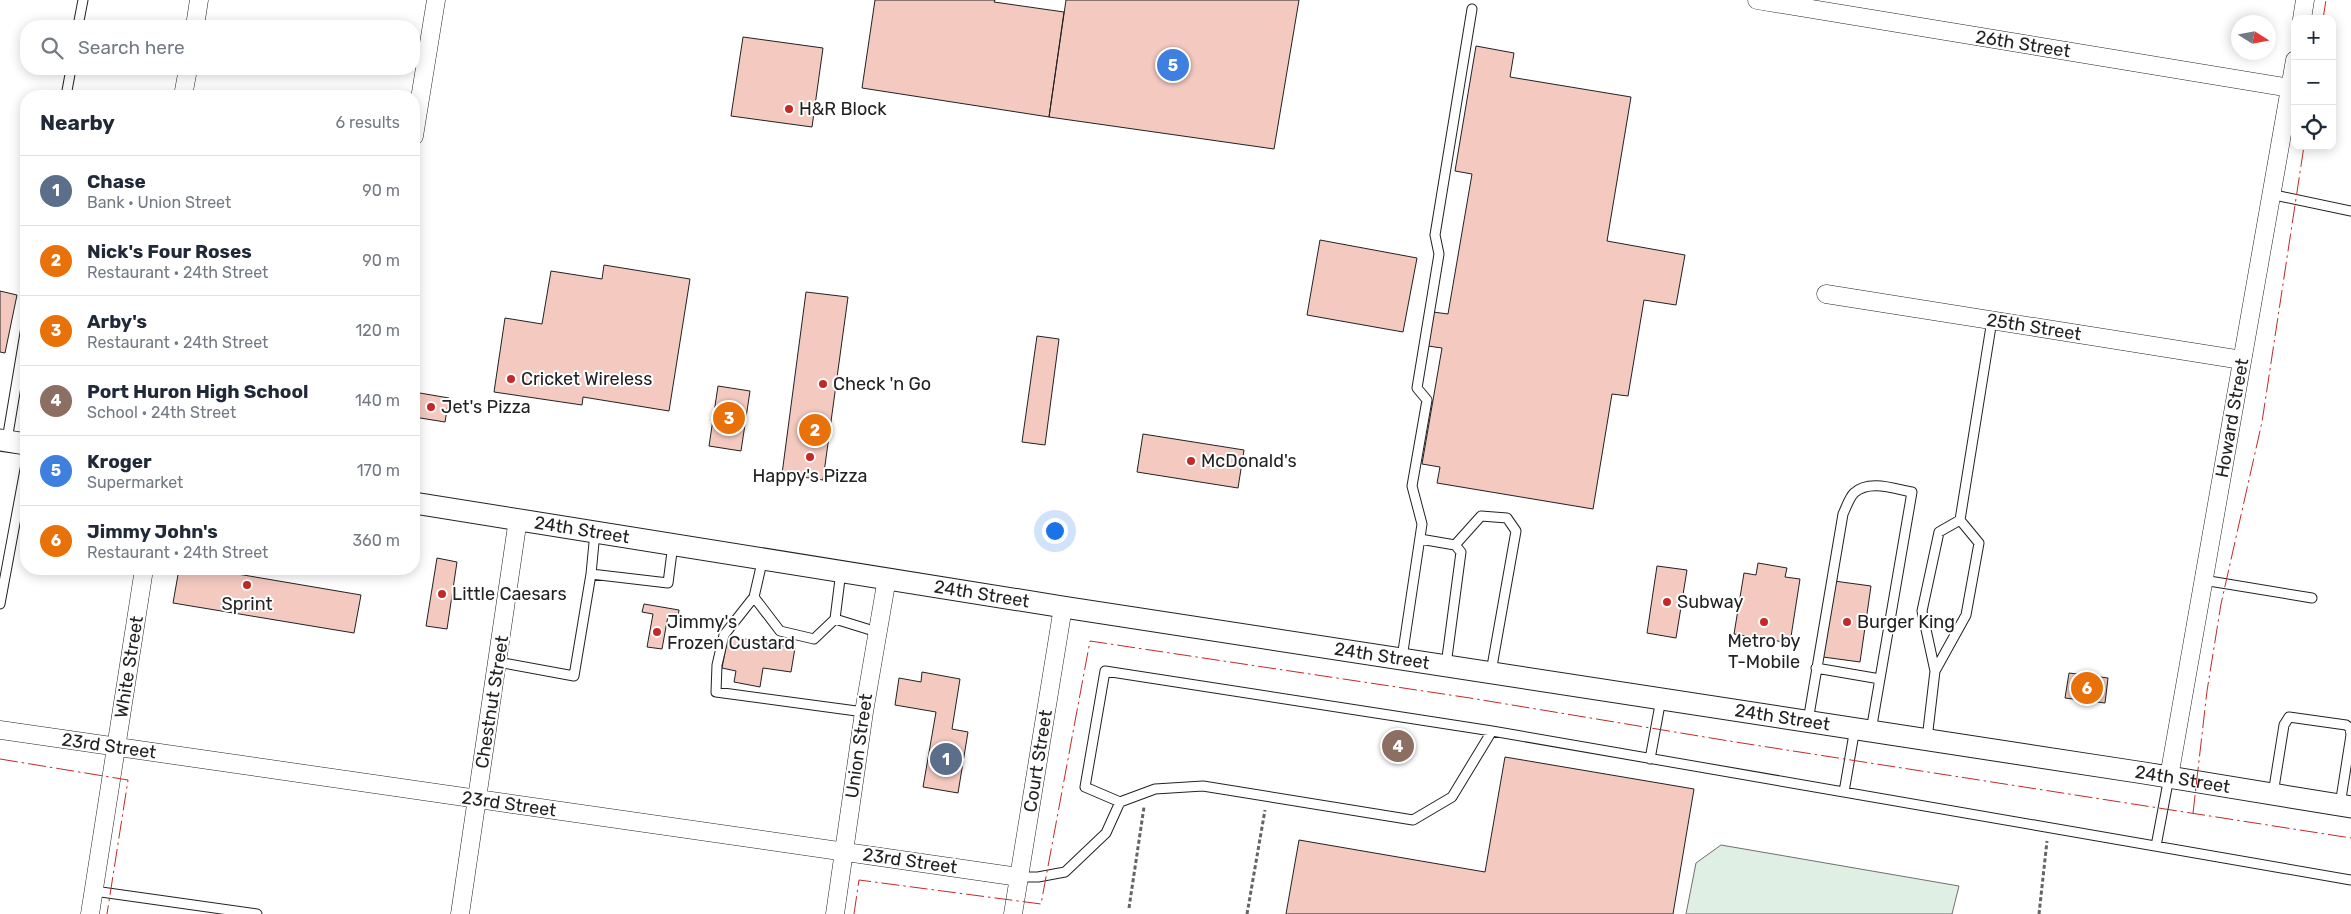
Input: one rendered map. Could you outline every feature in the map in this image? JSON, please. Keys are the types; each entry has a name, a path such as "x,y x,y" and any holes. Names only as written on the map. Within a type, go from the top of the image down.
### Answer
{"street":[{"path":"196,20 200,0"},
{"path":"420,99 436,0"},
{"name":"26th Street","path":"1757,0 2290,88"},
{"path":"2303,15 2305,0"},
{"path":"184,90 187,75"},
{"name":"Howard Street","path":"2169,777 2291,82"},
{"name":"25th Street","path":"1826,294 2242,360"},
{"name":"24th Street","path":"420,504 1063,607 1927,739 2345,806"},
{"name":"Chestnut Street","path":"460,914 518,520"},
{"name":"White Street","path":"90,914 143,575"},
{"name":"Union Street","path":"835,914 864,712 887,578"},
{"name":"Court Street","path":"1012,914 1063,607"},
{"name":"23rd Street","path":"0,730 1019,877"}],"lane":[{"path":"79,20 83,0"},
{"path":"1402,658 1422,524 1412,486 1427,400 1417,388 1439,254 1434,235 1472,9"},
{"path":"67,90 70,75"},
{"path":"2270,194 2351,211"},
{"path":"1935,671 1966,615 1978,543 1960,520 1992,320"},
{"path":"11,441 20,373"},
{"path":"1808,721 1843,514 1854,494 1864,487 1876,486 1912,492 1880,679 1844,792"},
{"path":"0,604 20,496"},
{"path":"1455,545 1481,516 1507,518 1516,531 1491,672"},
{"path":"1927,739 1935,671 1922,611 1939,532 1960,520"},
{"path":"498,662 574,676 596,532"},
{"path":"1420,540 1455,545 1461,552 1446,665"},
{"path":"591,574 668,584 674,544"},
{"path":"763,558 754,597 724,636 717,665 716,692 864,712"},
{"path":"754,597 780,631 814,639 835,619 841,571"},
{"path":"2204,580 2312,598"},
{"path":"835,619 877,632"},
{"path":"1816,668 1880,679"},
{"path":"1120,802 1084,787 1105,671 1492,732 2351,880"},
{"path":"1650,759 1661,698"},
{"path":"2273,794 2284,725 2289,717 2346,725 2350,728 2350,735 2345,806"},
{"path":"1019,877 1038,878 1065,872 1106,833 1120,802 1155,788 1203,786 1413,820 1452,797 1492,732"},
{"path":"2156,846 2169,777"},
{"path":"94,891 257,914"}],"path":[{"path":"1129,908 1144,806"},
{"path":"1247,914 1265,810"},
{"path":"2039,914 2048,828"}],"green space":[{"path":"1721,845 1959,886 1952,914 1686,914 1696,863"}],"building":[{"path":"875,0 995,0 994,2 1064,12 1049,117 862,88"},
{"path":"1066,0 1299,0 1274,149 1049,117"},
{"path":"743,37 823,48 812,127 731,116"},
{"path":"1476,46 1514,53 1510,77 1631,97 1607,241 1685,255 1676,305 1644,300 1628,396 1612,394 1593,509 1437,483 1440,467 1422,464 1442,348 1428,346 1433,312 1448,314 1472,174 1455,171"},
{"path":"1320,240 1417,258 1403,332 1307,315"},
{"path":"604,265 690,279 669,411 583,397 582,405 494,392 505,318 542,324 551,271 602,279"},
{"path":"0,291 17,295 5,353 0,352"},
{"path":"806,292 848,297 823,480 782,474"},
{"path":"1037,336 1059,339 1045,445 1022,442"},
{"path":"718,386 750,391 741,451 709,446"},
{"name":"Jet's Pizza","path":"420,393 449,398 445,422 420,418"},
{"name":"McDonald's","path":"1143,434 1244,450 1238,488 1137,472"},
{"name":"Little Caesars","path":"437,558 457,562 447,629 426,626"},
{"path":"1758,563 1787,568 1785,577 1800,579 1790,643 1734,634 1744,573 1756,575"},
{"name":"Subway","path":"1657,566 1687,570 1676,638 1647,633"},
{"path":"178,575 243,575 361,595 354,633 173,603"},
{"name":"Burger King","path":"1834,581 1871,586 1860,662 1823,657"},
{"name":"Jimmy's Frozen Custard","path":"644,604 679,610 678,617 668,616 662,649 647,647 653,614 642,612"},
{"path":"728,636 795,648 791,672 763,668 760,687 734,682 736,671 722,668"},
{"path":"922,672 960,679 952,729 968,732 958,793 923,787 936,712 895,705 899,678 921,682"},
{"path":"2069,673 2108,678 2105,703 2065,698"},
{"path":"1505,757 1694,789 1673,914 1286,914 1299,840 1485,872"}],"power":[{"path":"2324,15 2326,0"},
{"path":"2193,813 2207,691 2221,604 2262,422 2303,150"},
{"path":"854,914 859,880 1041,904 1090,641 1470,698 1729,741 2351,838"},
{"path":"0,759 128,780 107,914"}],"place":[{"name":"Kroger","path":"1173,65"},
{"name":"H&R Block","path":"789,109"},
{"name":"Cricket Wireless","path":"511,379"},
{"name":"Check 'n Go","path":"823,384"},
{"name":"Jet's Pizza","path":"431,407"},
{"name":"Arby's","path":"729,418"},
{"name":"Nick's Four Roses","path":"815,430"},
{"name":"Happy's Pizza","path":"810,457"},
{"name":"McDonald's","path":"1191,461"},
{"name":"Sprint","path":"247,585"},
{"name":"Little Caesars","path":"442,594"},
{"name":"Subway","path":"1667,602"},
{"name":"Metro by T-Mobile","path":"1764,622"},
{"name":"Burger King","path":"1847,622"},
{"name":"Jimmy's Frozen Custard","path":"657,632"},
{"name":"Jimmy John's","path":"2087,688"},
{"name":"Port Huron High School","path":"1398,746"},
{"name":"Chase","path":"946,759"}]}
